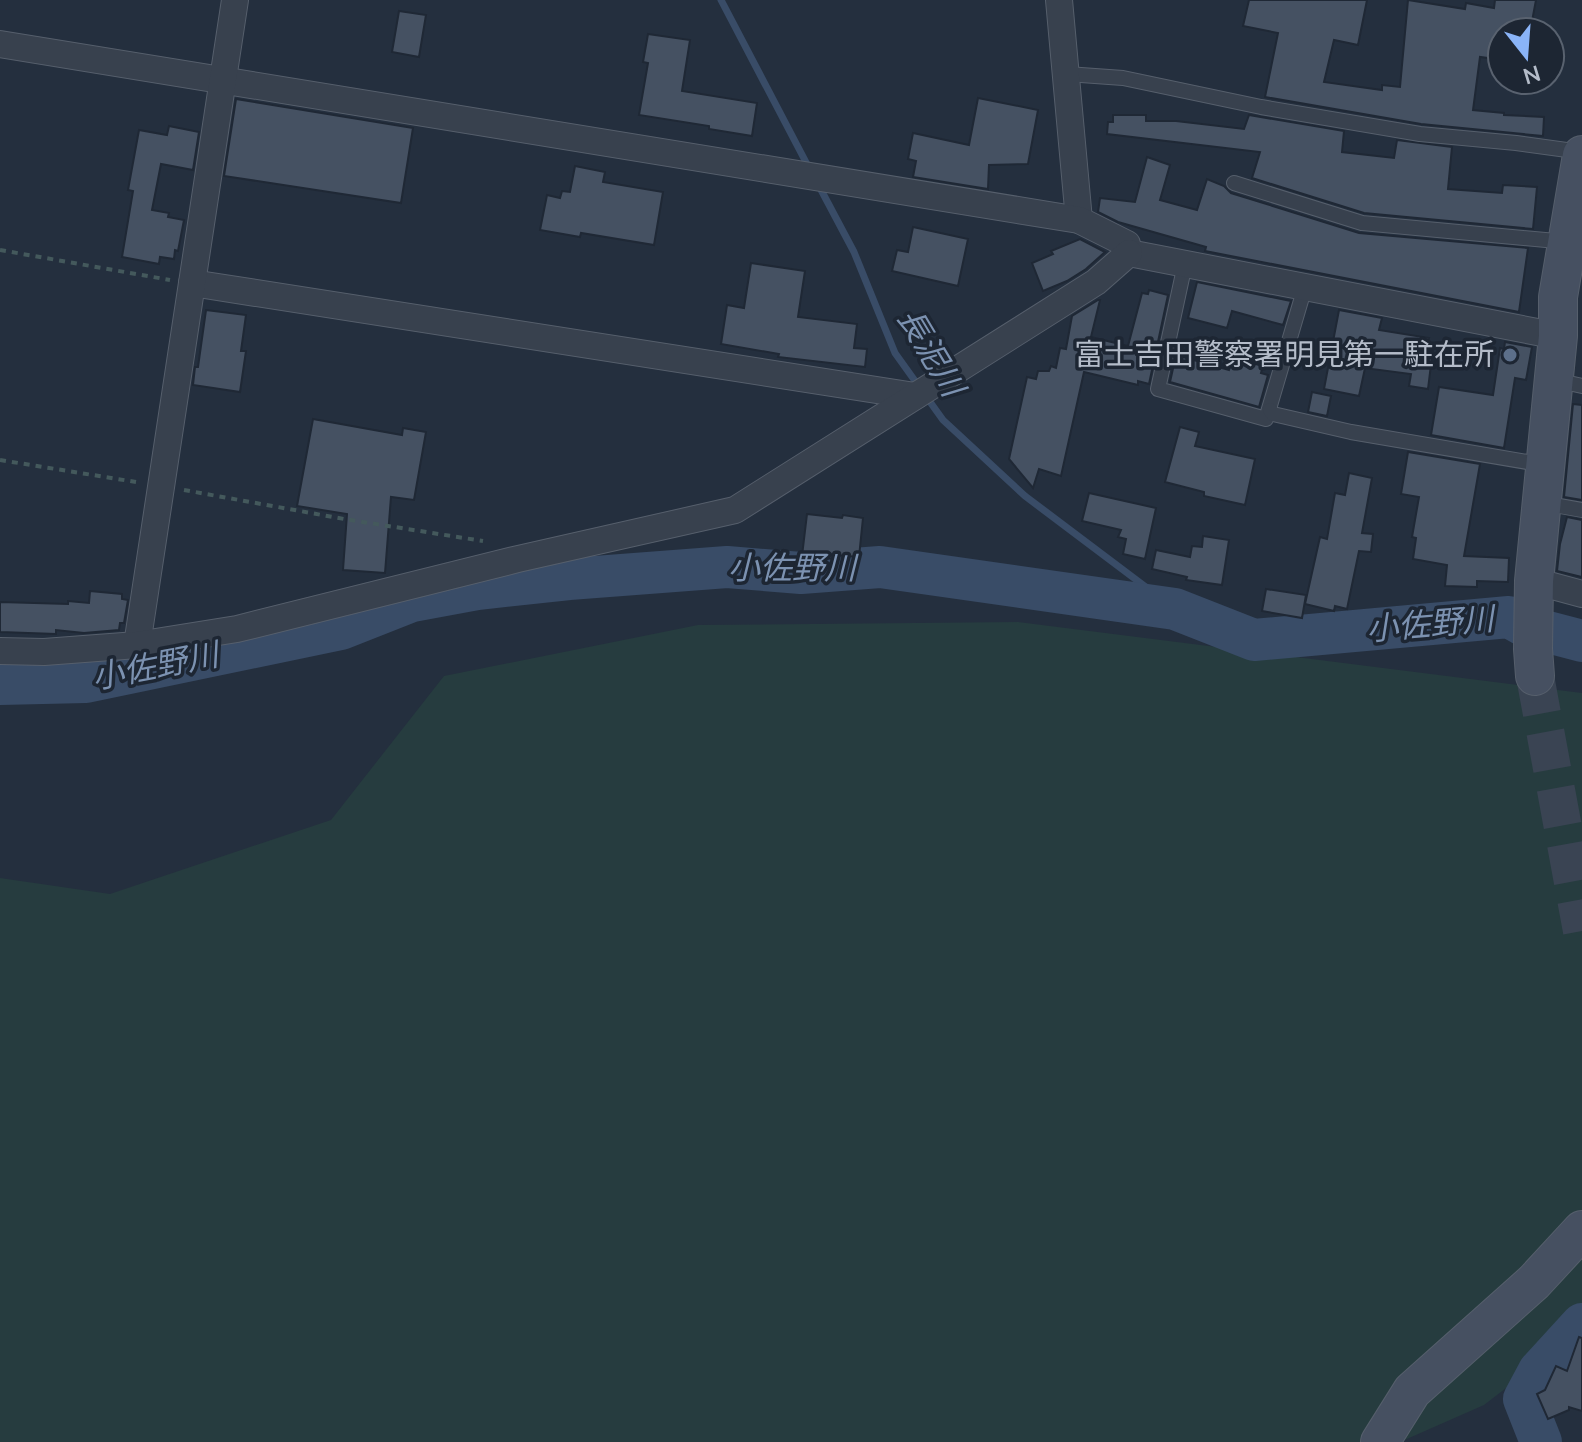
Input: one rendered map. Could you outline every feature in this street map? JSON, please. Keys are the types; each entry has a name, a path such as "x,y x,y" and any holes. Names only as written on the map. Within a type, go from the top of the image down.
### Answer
{"street":[{"path":"137,645 235,0"},
{"path":"1059,0 1079,220"},
{"path":"0,44 1079,220 1127,244 1129,253"},
{"path":"1534,662 1534,581 1541,503 1545,465 1568,383 1558,336 1570,299 1567,242 1578,205 1582,154"},
{"path":"1129,253 1558,336"},
{"path":"0,651 44,652 137,645 237,629 518,559 735,510 1096,282 1129,253"},
{"path":"192,283 915,396"},
{"path":"1534,581 1582,594"},
{"path":"1380,1442 1412,1391 1534,1282 1582,1230"}],"lane":[{"path":"1067,74 1123,78 1261,107 1420,134 1516,143 1582,154"},
{"path":"1234,183 1362,223 1567,242"},
{"path":"1185,264 1158,389 1266,419 1305,287"},
{"path":"1270,410 1273,414 1351,432 1545,465"},
{"path":"1541,503 1582,510"}],"path":[{"path":"0,250 192,283"},
{"path":"0,460 496,543 518,559"}],"green space":[{"path":"1018,622 1582,693 1582,1330 1484,1405 1400,1442 0,1442 0,878 110,894 331,820 444,676 698,625"}],"building":[{"path":"1249,0 1367,0 1358,45 1334,40 1324,82 1382,90 1382,85 1400,87 1408,0 1465,9 1466,3 1494,8 1495,0 1536,0 1533,16 1486,16 1486,58 1480,57 1473,110 1544,117 1543,136 1421,124 1265,97 1278,33 1243,26"},
{"path":"399,11 426,15 419,57 392,52"},
{"path":"648,34 690,40 682,91 757,103 752,136 639,115 648,63 643,62"},
{"path":"978,98 1038,110 1028,164 989,165 988,189 913,177 916,161 908,159 913,133 969,145"},
{"path":"236,99 413,128 401,203 224,176"},
{"path":"1113,115 1146,115 1146,121 1176,121 1244,129 1249,115 1344,131 1342,152 1394,158 1397,140 1452,147 1448,189 1502,193 1503,185 1537,187 1533,229 1364,213 1252,178 1260,152 1107,134 1108,122 1113,122"},
{"path":"169,126 199,132 193,170 161,164 152,210 184,220 178,251 175,250 174,259 160,257 159,264 122,257 133,191 128,190 139,130 167,135"},
{"path":"1147,157 1170,165 1160,200 1197,210 1207,179 1224,186 1231,193 1359,233 1528,248 1519,312 1205,251 1206,247 1118,222 1098,212 1100,198 1135,202"},
{"path":"575,166 605,172 603,182 663,192 654,245 540,230 547,195 560,198 562,191 570,192"},
{"path":"913,227 968,239 958,286 892,271 897,250 908,252"},
{"path":"1080,239 1105,252 1067,281 1043,291 1032,263"},
{"path":"751,263 805,271 798,317 857,324 854,348 867,349 865,367 778,357 779,354 721,344 727,305 744,308"},
{"path":"1197,282 1291,301 1283,325 1232,311 1227,328 1188,318"},
{"path":"1149,290 1168,295 1149,384 1138,381 1138,385 1084,372 1061,476 1039,469 1033,488 1009,459 1027,377 1036,379 1038,371 1049,371 1051,366 1056,368 1060,348 1066,349 1072,316 1098,300 1091,337 1128,346 1142,293 1148,294"},
{"path":"206,310 246,315 241,351 246,351 240,392 193,385"},
{"path":"1339,310 1382,318 1379,330 1429,338 1427,347 1433,348 1428,389 1409,386 1411,374 1365,368 1359,396 1324,389"},
{"path":"1505,342 1532,347 1526,380 1515,378 1504,448 1431,435 1439,387 1493,395 1500,348 1504,349"},
{"path":"1176,355 1229,370 1233,358 1263,366 1261,373 1268,375 1259,407 1170,382"},
{"path":"1312,392 1331,396 1327,416 1308,412"},
{"path":"1573,404 1582,405 1582,500 1564,497"},
{"path":"313,419 402,435 403,428 426,432 414,500 391,497 385,573 343,570 347,514 297,506"},
{"path":"1180,427 1199,432 1195,446 1255,459 1245,505 1204,496 1204,492 1165,482"},
{"path":"1408,452 1480,464 1464,556 1509,558 1508,582 1477,581 1477,587 1445,586 1447,565 1413,559 1416,538 1412,537 1419,497 1401,494"},
{"path":"1349,473 1372,478 1362,533 1373,534 1371,552 1359,551 1347,609 1335,606 1334,611 1305,604 1320,537 1327,539 1335,493 1345,495"},
{"path":"1089,493 1156,508 1145,559 1123,554 1126,539 1118,537 1121,530 1082,521"},
{"path":"807,514 863,518 859,557 834,555 833,559 802,556"},
{"path":"1567,517 1582,520 1582,577 1557,571"},
{"path":"1203,536 1229,540 1222,585 1186,580 1187,577 1152,569 1156,550 1190,557 1192,546 1202,547"},
{"path":"1266,589 1306,595 1302,618 1262,611"},
{"path":"90,591 122,594 122,599 128,600 124,623 120,623 119,630 84,633 56,630 56,634 0,632 0,602 89,603"},
{"path":"1579,1337 1582,1338 1582,1411 1569,1407 1569,1410 1548,1419 1537,1394 1545,1390 1556,1366 1567,1371"}],"waterway":[{"name":"長泥川","path":"721,0 809,168"},
{"name":"長泥川","path":"819,186 854,252 895,353 943,420 1025,496 1175,609"},
{"name":"小佐野川","path":"0,684 86,682 341,629 412,601 477,589 727,567 801,573 880,567 1175,609 1254,640 1509,617 1525,626 1582,641"},
{"name":"小佐野川","path":"1541,1442 1524,1399 1539,1371 1582,1324"}],"tunnel":[{"path":"1535,676 1582,931"}],"place":[{"name":"富士吉田警察署明見第一駐在所","path":"1510,355"}]}
